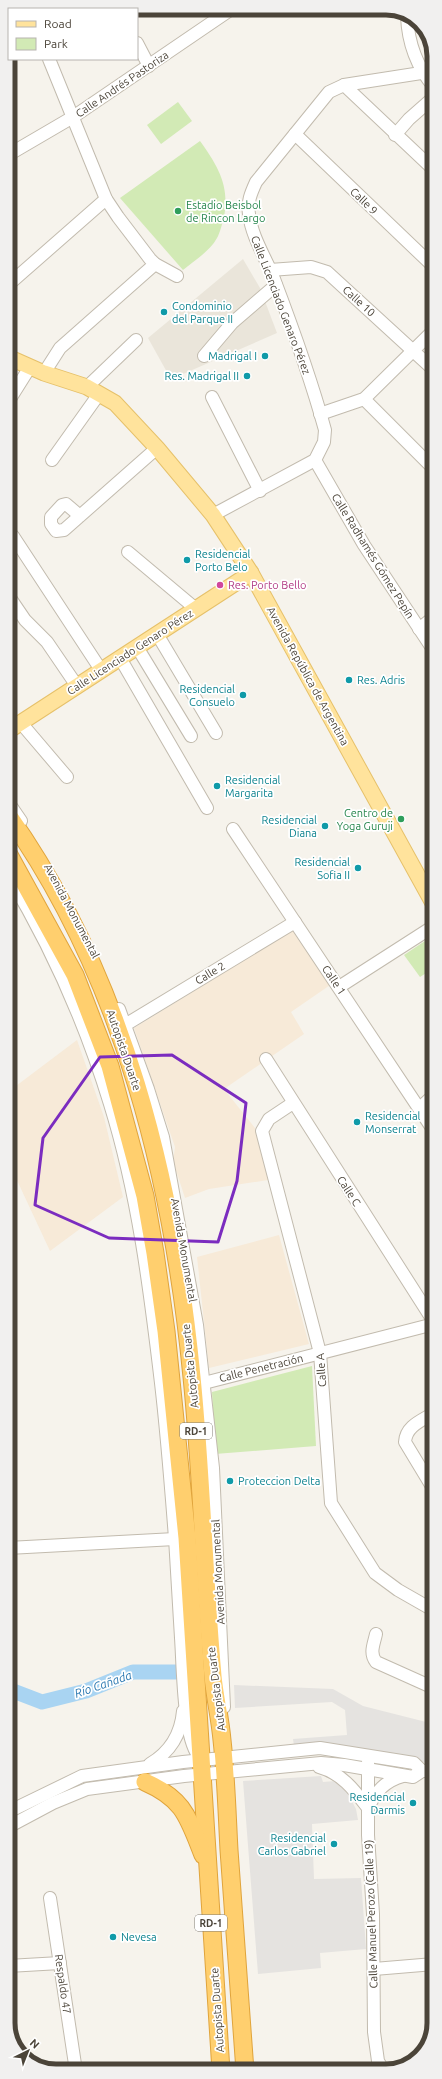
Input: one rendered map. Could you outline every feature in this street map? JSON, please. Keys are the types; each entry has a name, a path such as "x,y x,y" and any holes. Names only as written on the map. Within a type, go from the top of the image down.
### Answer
{"highway":[{"name":"Autopista Duarte","path":"15,826 45,874 80,937 106,997 134,1076 159,1165 177,1264 192,1375 213,1678 224,1765 245,2064"},
{"name":"Autopista Duarte","path":"15,866 75,975 110,1066 145,1196 152,1236 166,1331 181,1553 202,1768 221,2064"},
{"path":"38,907 38,928 60,950"},
{"path":"152,1236 144,1260 158,1274"},
{"path":"145,1774 181,1805 208,1868"}],"main road":[{"name":"Avenida República de Argentina","path":"15,360 44,373 93,390 115,403 157,448 213,515 251,573 427,892"},
{"name":"Calle Licenciado Genaro Pérez","path":"15,726 251,573"}],"street":[{"name":"Calle Andrés Pastoriza","path":"15,151 73,117 222,15"},
{"path":"407,22 407,32 427,70"},
{"path":"138,45 149,66"},
{"path":"49,60 106,199 118,217 155,264 177,276"},
{"name":"Calle Licenciado Genaro Pérez","path":"315,460 324,442 325,430 301,348 270,270 254,238 249,214 249,196 256,182 329,92 344,85 427,72"},
{"path":"344,85 427,164"},
{"path":"395,135 409,119 427,103"},
{"name":"Calle 9","path":"295,134 427,260"},
{"path":"15,280 106,199"},
{"path":"44,373 60,348 155,264"},
{"name":"Calle 10","path":"270,270 311,267 327,272 427,363"},
{"path":"204,356 232,323 276,285"},
{"path":"320,414 364,400 427,337"},
{"path":"52,460 93,390 136,340"},
{"path":"15,391 30,367"},
{"path":"212,397 260,491"},
{"path":"364,400 427,462"},
{"path":"80,516 157,448"},
{"path":"213,515 315,460"},
{"name":"Calle Radhamés Gómez Pepín","path":"315,460 364,545 427,641"},
{"path":"15,539 101,670"},
{"path":"128,552 196,609"},
{"path":"15,605 25,620 47,642 77,686"},
{"path":"418,629 427,622"},
{"path":"157,634 216,732"},
{"path":"137,647 191,736"},
{"path":"120,658 208,808"},
{"path":"15,728 67,777"},
{"name":"Avenida Monumental","path":"15,813 42,854 82,925 125,1025 148,1089 167,1157 197,1325 213,1468 220,1604 225,1740 224,1765"},
{"name":"Calle 1","path":"233,829 427,1120"},
{"path":"15,887 38,928 62,979 94,1057 110,1106 132,1194 144,1260 161,1384 181,1553 184,1690 182,1719 179,1734 163,1756 145,1774 117,1785 87,1789 73,1794 15,1823"},
{"name":"Calle 2","path":"125,1025 296,922"},
{"path":"339,986 427,930"},
{"name":"Calle C","path":"266,1059 427,1312"},
{"path":"420,1108 427,1102"},
{"name":"Calle A","path":"293,1103 269,1119 263,1125 262,1131 320,1353 331,1503 375,1573 398,1590 427,1607"},
{"name":"Calle Penetración","path":"204,1383 427,1325"},
{"path":"427,1417 410,1427 406,1434 405,1442 427,1478"},
{"path":"15,1548 181,1553"},
{"path":"376,1634 372,1654 376,1662 427,1685"},
{"path":"184,1690 191,1740 202,1768"},
{"path":"15,1809 82,1776 115,1771 145,1774 202,1768 320,1748 414,1763 427,1770"},
{"name":"Calle Manuel Perozo (Calle 19)","path":"369,1755 368,1808 374,1969 374,2032 378,2060 380,2064"},
{"path":"305,1764 330,1770 351,1786 368,1808 380,1788 385,1783 404,1775"},
{"path":"224,1765 344,1765 413,1777 427,1771"},
{"path":"115,1771 117,1785"},
{"name":"Respaldo 47","path":"50,1898 75,2064"},
{"path":"15,1966 60,1963"},
{"path":"374,1969 427,1965"}],"highlighted area":[{"path":"172,1055 246,1103 237,1181 218,1242 109,1238 35,1205 43,1138 100,1057"}],"shaded area":[{"path":"243,259 260,288 277,333 183,374 168,374 148,338"},
{"path":"295,929 336,981 291,1012 304,1034 224,1089 255,1128 268,1180 209,1189 185,1198 173,1161 175,1147 134,1028"},
{"path":"77,1040 104,1117 123,1197 50,1251 15,1176 15,1087"},
{"path":"279,1235 309,1344 209,1368 197,1257"},
{"path":"234,1685 333,1689 363,1706 427,1722 427,1763 415,1760 294,1746 293,1739 347,1735 345,1710 332,1702 235,1708"},
{"path":"321,1776 323,1782 335,1781 348,1794 356,1809 358,1820 312,1824 314,1879 361,1878 366,1949 320,1953 321,1968 258,1974 243,1781"}],"green space":[{"path":"178,102 192,121 161,144 147,125"},
{"name":"Estadio Beisbol de Rincon Largo","path":"200,141 217,168 224,186 224,217 219,234 214,243 202,256 183,270 120,198"},
{"path":"427,940 427,972 420,977 404,955"},
{"path":"312,1366 316,1446 215,1454 212,1392"}],"waterway":[{"name":"Río Cañada","path":"15,1692 42,1702 86,1691 133,1672 177,1672"}],"place":[{"name":"Estadio Beisbol de Rincon Largo","path":"178,211"},
{"name":"Condominio del Parque II","path":"164,312"},
{"name":"Madrigal I","path":"265,356"},
{"name":"Res. Madrigal II","path":"247,376"},
{"name":"Residencial Porto Belo","path":"187,560"},
{"name":"Res. Porto Bello","path":"220,585"},
{"name":"Res. Adris","path":"349,680"},
{"name":"Residencial Consuelo","path":"243,695"},
{"name":"Residencial Margarita","path":"217,786"},
{"name":"Centro de Yoga Guruji","path":"401,819"},
{"name":"Residencial Diana","path":"325,826"},
{"name":"Residencial Sofia II","path":"358,868"},
{"name":"Residencial Monserrat","path":"357,1122"},
{"name":"Proteccion Delta","path":"230,1481"},
{"name":"Residencial Darmis","path":"413,1803"},
{"name":"Residencial Carlos Gabriel","path":"334,1844"},
{"name":"Nevesa","path":"113,1937"}]}
